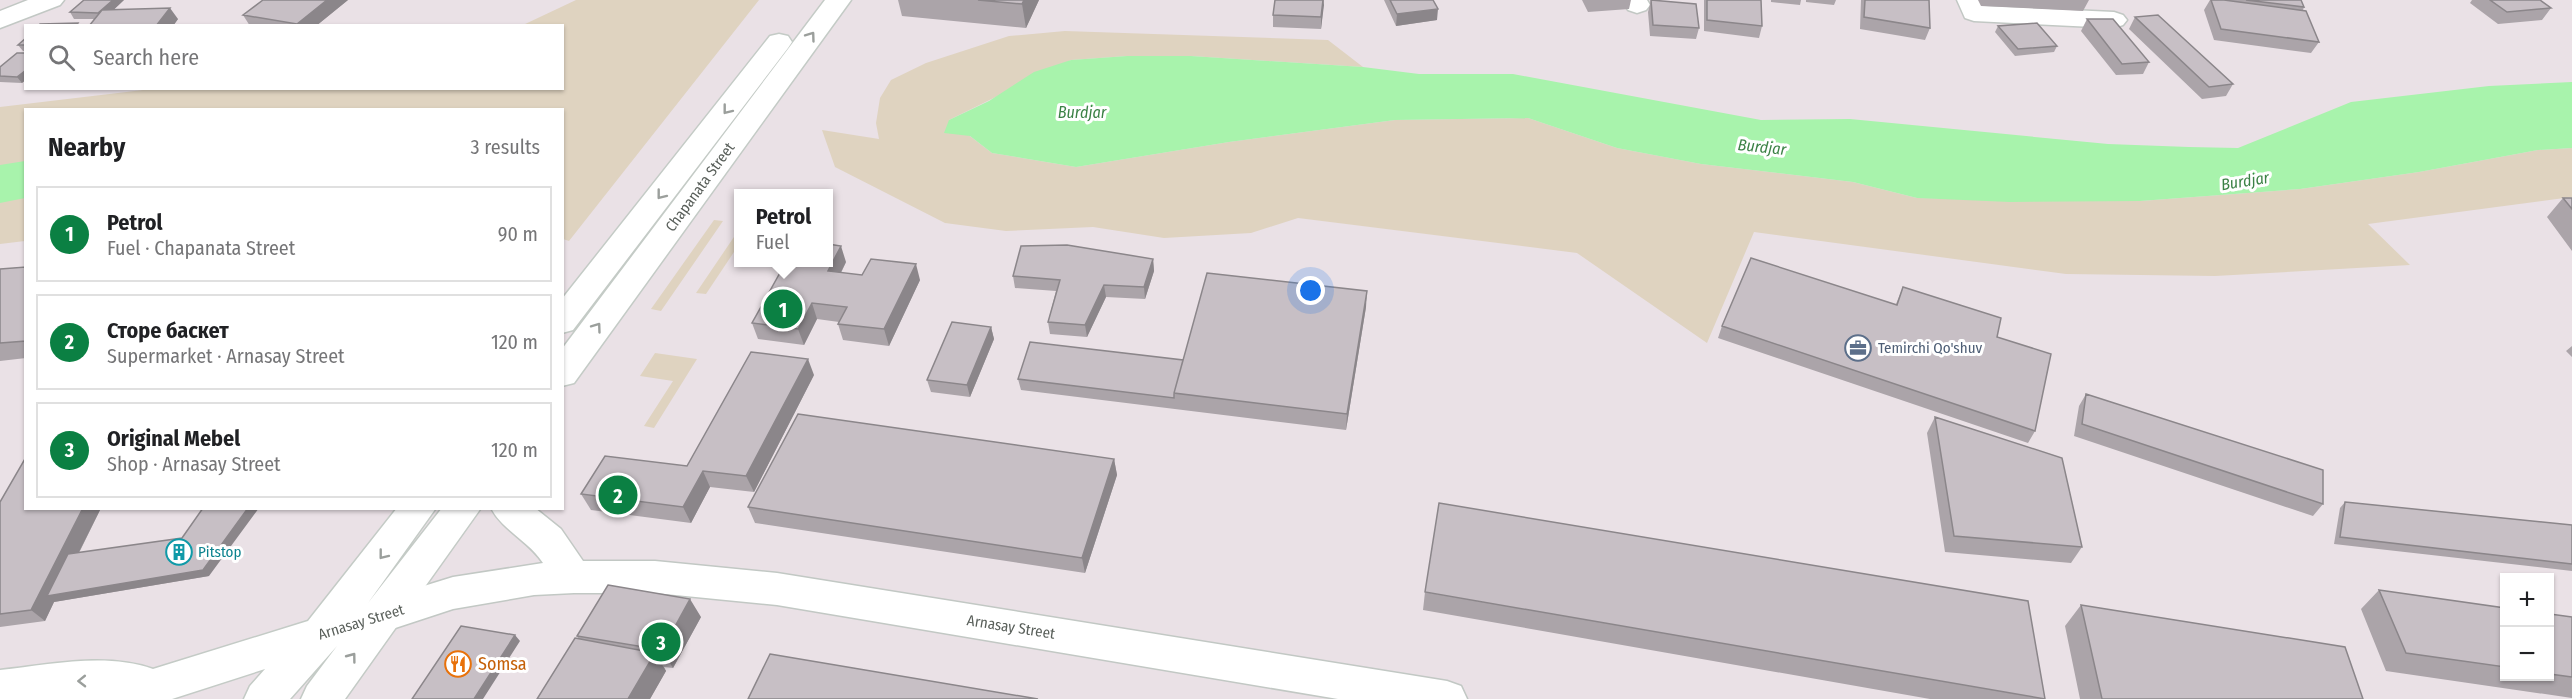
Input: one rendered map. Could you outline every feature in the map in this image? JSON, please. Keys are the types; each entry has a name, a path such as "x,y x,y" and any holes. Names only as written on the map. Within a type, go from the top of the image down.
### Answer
{"main road":[{"path":"0,20 51,0"},
{"name":"Chapanata Street","path":"564,319 811,0"},
{"name":"Chapanata Street","path":"564,371 838,0"},
{"path":"1970,0 1974,13 2114,20"},
{"path":"264,699 321,634 416,510"},
{"path":"321,699 462,510"},
{"path":"511,510 548,540 572,576"},
{"name":"Arnasay Street","path":"115,699 167,693 321,634 452,593 572,576 691,578 777,588 1448,699"},
{"name":"Arnasay Street","path":"0,688 127,681 167,693"}],"shaded area":[{"path":"576,0 759,0 569,241 564,239 564,108 24,108 24,241 0,244 0,107 143,90 564,90 564,24 525,24"},
{"path":"1065,31 1328,40 1363,67 1191,56 1127,56 1071,60 949,120 992,153 1076,167 1229,142 1395,120 1528,118 1617,148 1701,164 1853,182 1917,198 2140,201 2300,189 2419,172 2538,150 2572,148 2572,197 2368,224 2410,265 2215,276 2066,274 1754,232 1707,343 1577,253 1298,218 1251,233 1164,238 1093,227 1006,231 945,223 835,167 822,130 879,139 876,123 880,98 891,80 926,63 1009,36"},
{"path":"714,220 723,221 661,311 651,309"},
{"path":"734,237 734,252 706,294 696,293"},
{"path":"655,353 697,359 654,428 644,426 673,381 640,376"}],"water":[{"name":"Burdjar","path":"1127,56 1191,56 1363,67 1419,74 1513,74 1761,120 1850,119 2108,144 2238,148 2351,102 2489,86 2572,82 2572,148 2538,150 2419,172 2300,189 2140,201 2010,202 1917,198 1853,182 1701,164 1617,148 1528,118 1395,120 1229,142 1076,167 992,153 970,136 944,133 949,120 989,101 1034,72 1071,60"},
{"path":"24,161 24,198 0,203 0,165"}],"building":[{"path":"84,0 113,0 98,13 70,12"},
{"path":"263,0 327,0 297,24 243,15"},
{"path":"978,0 1024,0 1022,4"},
{"path":"1275,0 1323,0 1321,17 1273,15"},
{"path":"1390,0 1433,0 1438,9 1397,14"},
{"path":"1651,0 1696,4 1699,28 1653,25"},
{"path":"1707,0 1761,0 1762,26 1707,20"},
{"path":"1865,0 1929,0 1930,28 1864,17"},
{"path":"2211,0 2306,11 2319,42 2221,29"},
{"path":"2246,0 2301,0 2304,7"},
{"path":"2490,0 2540,0 2551,8 2507,12"},
{"path":"170,8 158,24 91,24 102,10"},
{"path":"2158,15 2233,84 2209,87 2135,17"},
{"path":"2087,19 2113,19 2149,62 2122,64"},
{"path":"2037,23 2057,46 2018,49 1998,26"},
{"path":"17,53 24,53 24,72 17,77 0,76 0,67"},
{"path":"2563,198 2572,198 2572,209"},
{"path":"833,245 841,246 833,261"},
{"path":"1067,245 1153,259 1144,287 1104,285 1085,325 1048,322 1060,280 1013,276 1021,246"},
{"path":"1751,258 1897,305 1903,287 2001,318 1997,337 2051,354 2035,431 1722,326"},
{"path":"871,259 916,264 884,329 838,324 847,307 812,303 798,329 752,323 783,267 830,267 828,271 862,275"},
{"path":"24,267 24,341 0,343 0,269"},
{"path":"1207,273 1367,291 1347,414 1174,393"},
{"path":"952,322 991,327 967,385 927,380"},
{"path":"1030,342 1183,360 1174,398 1018,379"},
{"path":"751,352 808,359 746,476 703,471 683,507 581,494 605,456 687,466"},
{"path":"2086,394 2323,470 2323,504 2082,424"},
{"path":"798,414 1114,459 1082,558 748,507"},
{"path":"1935,417 2062,458 2082,547 1954,536"},
{"path":"24,460 24,510 82,510 31,610 0,614 0,502"},
{"path":"2345,502 2572,525 2572,564 2340,537"},
{"path":"1439,503 2028,601 2045,699 1425,592"},
{"name":"Pitstop","path":"202,510 247,510 203,570 47,596 68,554 182,538"},
{"path":"608,585 690,599 662,650 577,636"},
{"path":"2379,590 2500,607 2500,666 2406,653"},
{"path":"2081,605 2345,647 2363,699 2102,699"},
{"path":"2554,615 2572,617 2572,677 2554,675"},
{"path":"461,626 515,635 474,699 412,699"},
{"path":"575,638 655,653 628,699 537,699"},
{"path":"770,654 1038,699 748,699"}],"place":[{"name":"Petrol","path":"783,309"},
{"name":"Temirchi Qo'shuv","path":"1858,348"},
{"name":"Сторе баскет","path":"618,495"},
{"name":"Pitstop","path":"179,552"},
{"name":"Original Mebel","path":"661,642"},
{"name":"Somsa","path":"458,664"}]}
